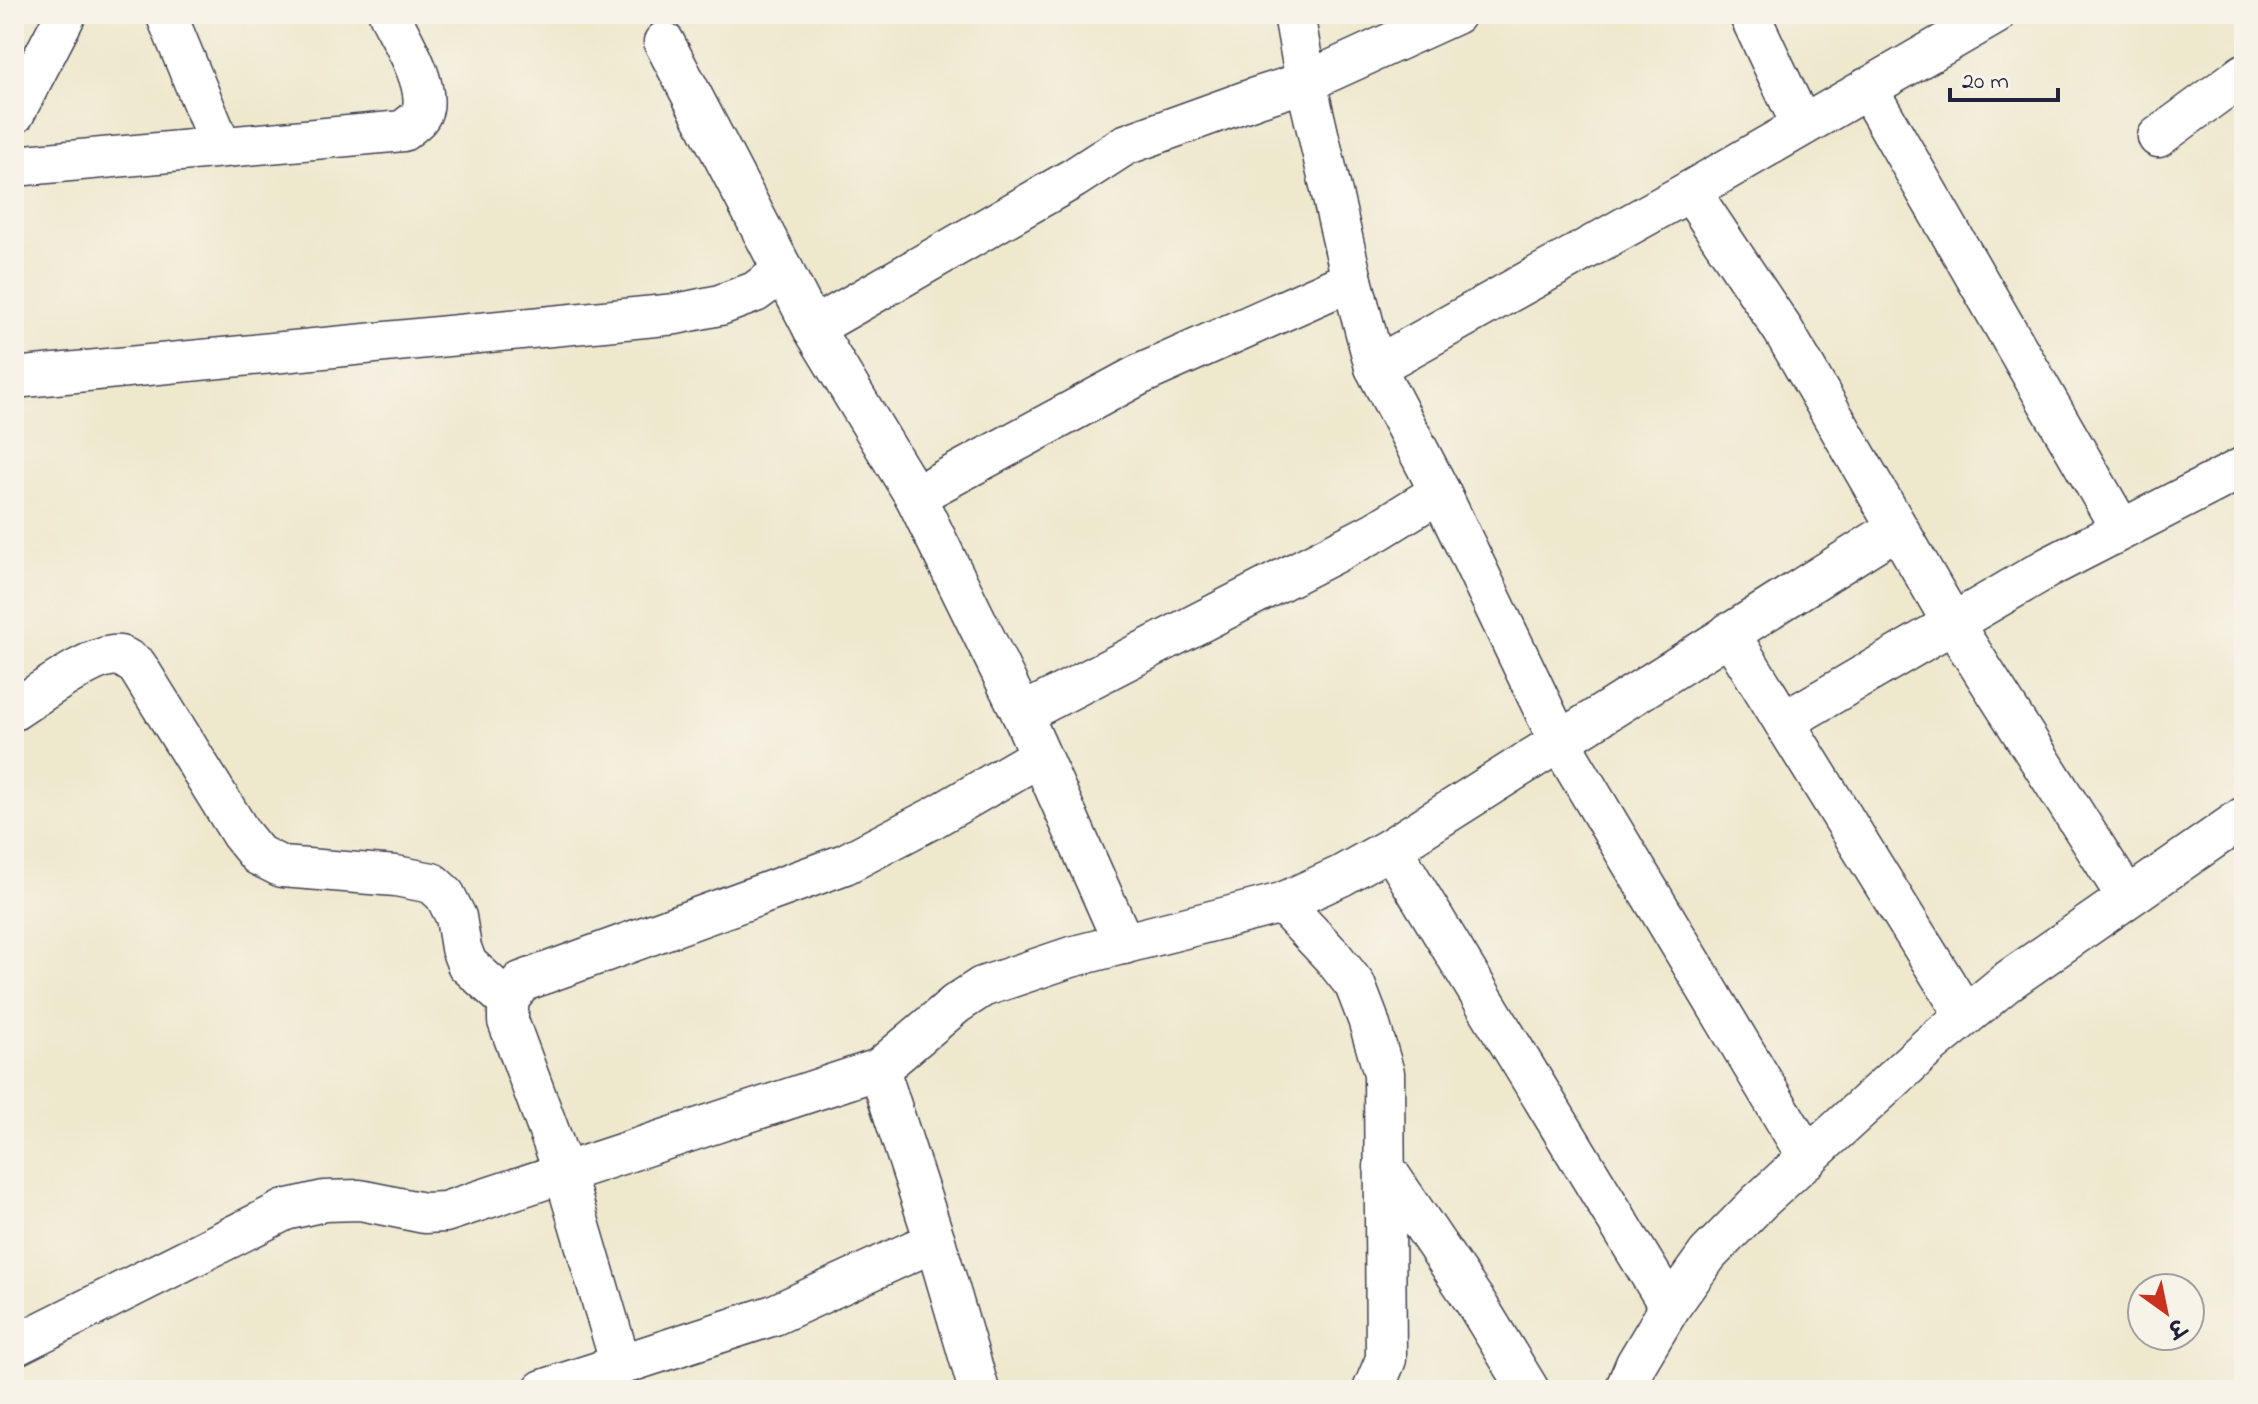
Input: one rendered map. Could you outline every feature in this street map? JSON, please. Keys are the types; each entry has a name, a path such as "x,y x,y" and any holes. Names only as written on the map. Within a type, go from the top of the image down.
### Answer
{"street":[{"path":"14,114 66,14"},
{"path":"166,14 221,147"},
{"path":"14,166 403,131 417,120 423,109 423,89 389,14"},
{"path":"1294,14 1306,82 1375,367 1440,492 1559,741 1808,1158"},
{"path":"813,328 1125,145 1306,82 1455,14"},
{"path":"1749,14 1802,126"},
{"path":"1375,367 1802,126 1867,88 1970,20"},
{"path":"664,42 813,328 915,496 1022,714 1124,944"},
{"path":"2158,137 2244,74"},
{"path":"1867,88 2121,529"},
{"path":"1690,191 1783,330 1952,622 2127,897"},
{"path":"14,378 676,314 720,305 755,292 784,271"},
{"path":"915,496 1139,375 1352,280"},
{"path":"1784,722 2049,567 2244,467"},
{"path":"1022,714 1377,531 1440,492"},
{"path":"14,1346 285,1210 324,1201 360,1200 424,1213 445,1212 879,1069 956,1004 982,987 1071,957 1282,903 1341,876 1391,848 1897,528"},
{"path":"1729,633 1965,1015"},
{"path":"14,710 87,664 121,656 137,666 241,834 258,855 282,867 396,876 432,883 445,895 456,917 467,964 508,1001"},
{"path":"621,1365 564,1172 508,1021 508,1001 521,982 845,864 935,817 1040,756"},
{"path":"1625,1390 1636,1364 1670,1307 1708,1254 1759,1202 1965,1015 2019,973 2244,817"},
{"path":"1391,848 1670,1307"},
{"path":"1282,903 1355,985 1384,1073 1386,1359 1373,1390"},
{"path":"879,1069 979,1390"},
{"path":"1384,1167 1476,1303 1529,1390"},
{"path":"543,1390 774,1315 935,1241"}]}
